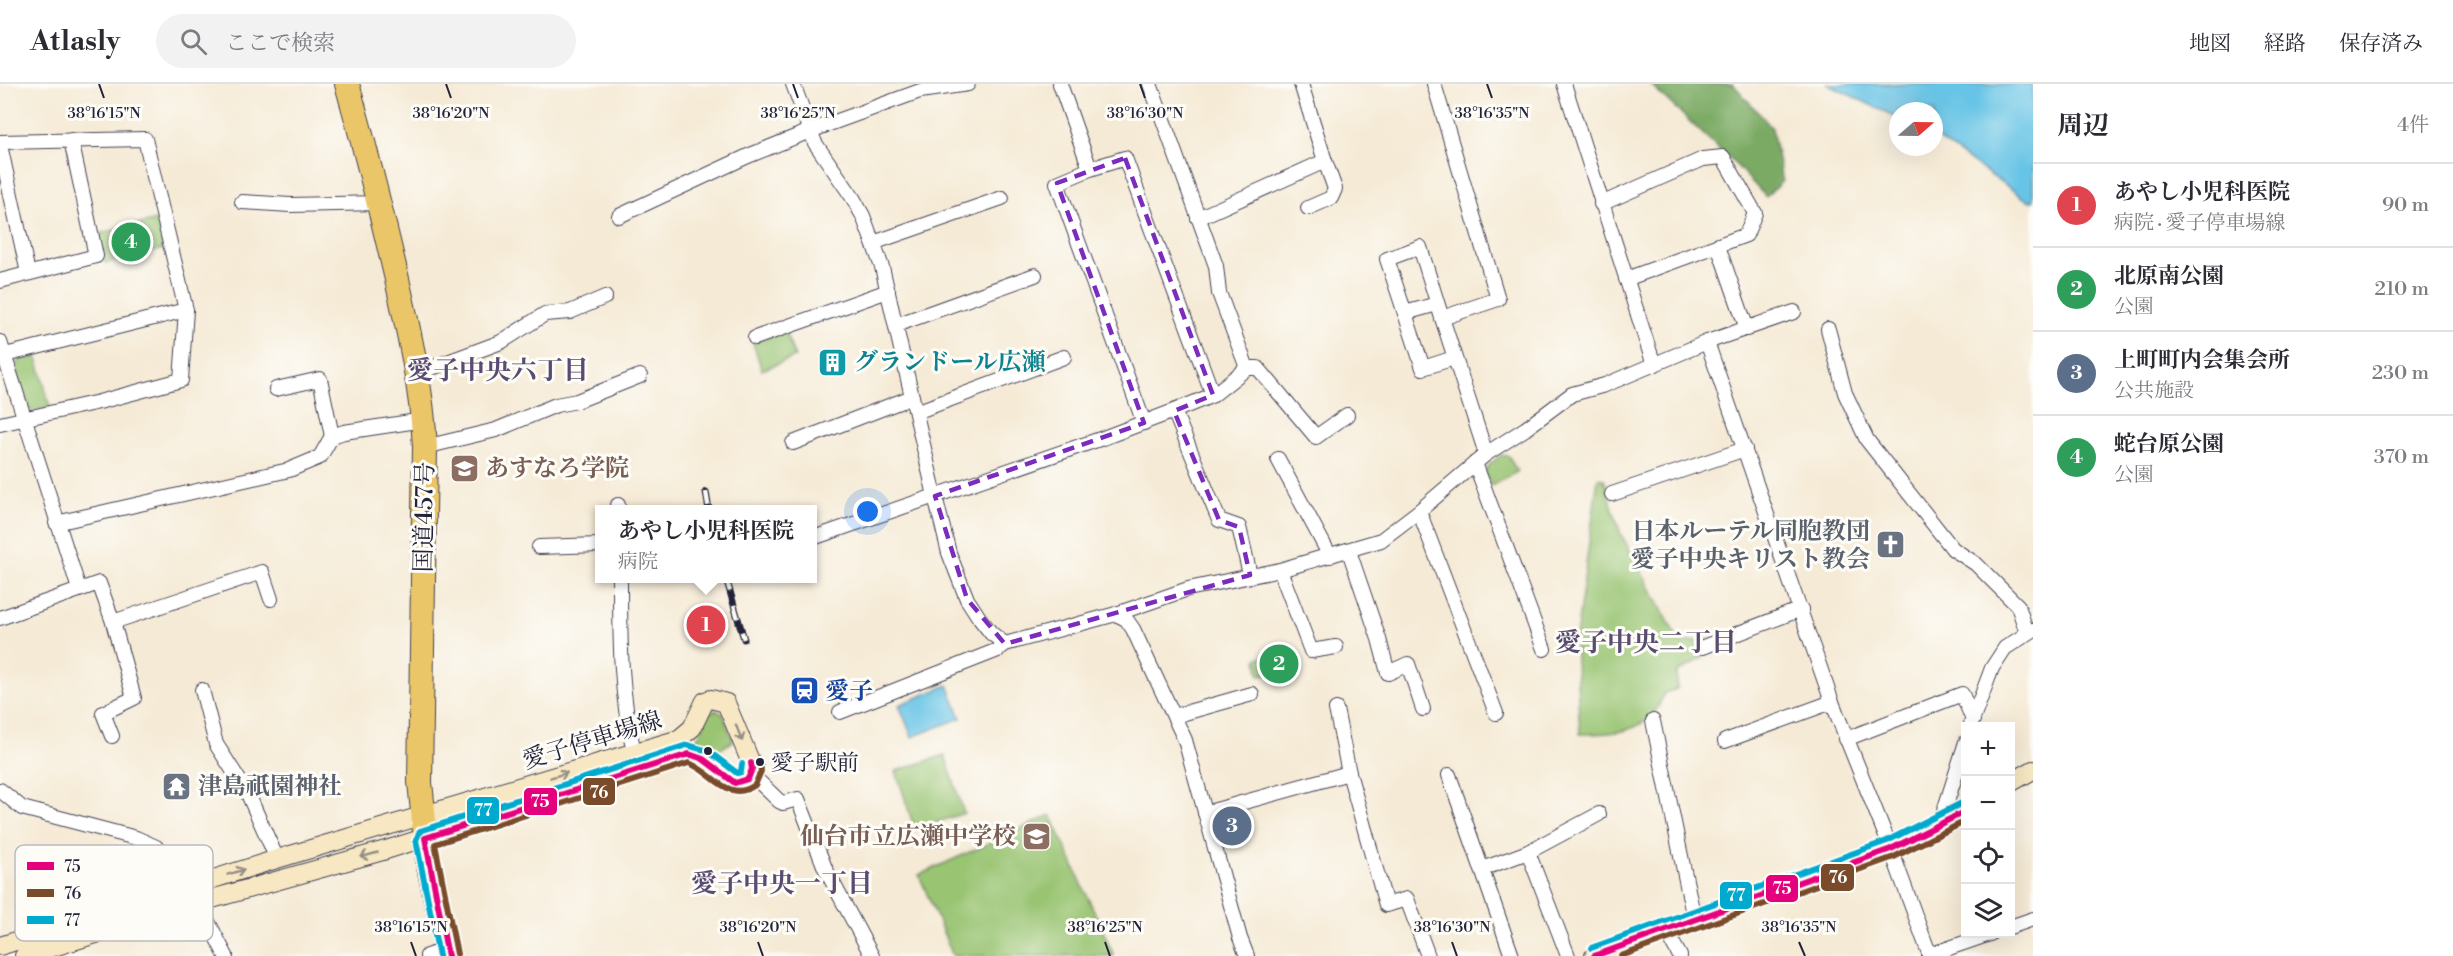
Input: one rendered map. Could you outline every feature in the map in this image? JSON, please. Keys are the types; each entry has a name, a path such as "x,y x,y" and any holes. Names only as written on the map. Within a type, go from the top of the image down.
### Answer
{"highway":[{"name":"国道457号","path":"347,84 380,203 418,373 424,420 420,782 423,827 440,954"}],"main road":[{"name":"愛子停車場線","path":"719,699 726,703 751,764 751,774 743,782 735,783 703,759 689,754 423,827 634,752 679,739 687,734 705,701 719,699"},
{"path":"2015,780 2033,770"},
{"path":"1594,956 1891,849 1961,813"},
{"path":"213,879 277,859 423,827"},
{"path":"213,898 423,827"},
{"path":"0,945 15,940"},
{"path":"24,956 73,941"}],"street":[{"path":"793,84 815,143 853,198 873,243 888,291 950,553 968,599 991,633 1005,644"},
{"path":"619,216 748,156 810,131 920,91 968,84"},
{"path":"1060,84 1090,169"},
{"path":"1150,84 1216,266 1219,293 1247,368"},
{"path":"1301,84 1335,189 1331,198 1308,208"},
{"path":"1434,84 1498,299 1442,318"},
{"path":"1564,84 1654,365"},
{"path":"0,424 99,402 181,380 186,310 145,139 0,143 28,273"},
{"path":"0,281 96,256 71,141"},
{"path":"1601,204 1703,159 1723,157 1755,213 1746,235 1626,279"},
{"path":"1144,423 1057,183 1090,169 1125,158 1213,395"},
{"path":"1198,219 1325,161"},
{"path":"873,243 1002,198"},
{"path":"242,201 290,205 380,203"},
{"path":"1718,246 1747,329"},
{"path":"1454,358 1423,368 1387,259 1420,247 1454,358 1480,459 1544,649"},
{"path":"896,325 1035,275"},
{"path":"755,338 888,291"},
{"path":"418,373 501,342 546,314 570,312 605,297"},
{"path":"1405,313 1437,304"},
{"path":"79,589 56,523 2,348 186,310"},
{"path":"840,712 998,650 1005,644 1116,614 1188,589 1280,570 1381,540 1480,459 1572,394 1605,385 1707,342 1794,312"},
{"path":"1828,329 1845,393 1867,440 1953,549 1976,564 2018,606 2030,632 2005,648 1992,668 1972,722"},
{"path":"1707,342 1832,702 1891,849 1929,955 1976,938"},
{"path":"916,412 1064,357"},
{"path":"817,537 1144,423 1213,395 1247,368 1258,368 1316,437 1347,415"},
{"path":"425,447 496,430 556,405 577,401 640,376"},
{"path":"276,389 320,379 332,436"},
{"path":"793,443 912,397"},
{"path":"1174,411 1219,520 1239,526 1250,575"},
{"path":"56,523 289,470 320,456 332,436 344,432 424,420"},
{"path":"1612,494 1745,449"},
{"path":"1278,459 1330,556"},
{"path":"1419,511 1496,713"},
{"path":"539,547 595,545"},
{"path":"1349,551 1379,639 1388,674 1408,664 1423,709"},
{"path":"1280,570 1308,657 1336,647"},
{"path":"113,622 262,572 271,599"},
{"path":"0,618 99,583 113,622 134,699 103,713 112,736"},
{"path":"620,583 621,676 626,720 634,752"},
{"path":"1703,647 1801,609"},
{"path":"1116,614 1126,619 1133,629 1174,716 1193,765 1241,942 1247,956"},
{"path":"202,690 216,744 248,794 277,859"},
{"path":"1174,716 1252,694"},
{"path":"1846,739 1962,694 1972,722"},
{"path":"1725,741 1832,702"},
{"path":"1336,709 1349,773 1386,905 1407,899 1428,956"},
{"path":"1653,721 1694,919"},
{"path":"1940,824 1961,755"},
{"path":"1205,813 1349,773"},
{"path":"751,774 779,801 783,803 798,799 825,868 872,956"},
{"path":"1449,775 1512,956"},
{"path":"0,790 22,808 136,838 152,845"},
{"path":"1482,869 1528,852 1599,814"},
{"path":"1528,852 1568,956"},
{"path":"2015,925 2033,919"},
{"path":"1665,929 1680,956"},
{"path":"213,931 226,956"}],"highlighted area":[{"path":"1125,158 1213,395 1174,411 1219,520 1239,527 1250,575 1005,644 967,599 935,496 1144,423 1057,183"}],"green space":[{"path":"1650,84 1733,84 1772,128 1782,181 1766,197 1738,167"},
{"path":"157,220 164,249 105,263 98,234"},
{"path":"785,331 795,357 762,370 753,343"},
{"path":"37,356 50,408 29,411 15,368 18,360"},
{"path":"1501,455 1509,456 1517,472 1491,486 1485,474 1489,465"},
{"path":"1598,478 1604,479 1620,532 1680,643 1697,641 1703,658 1677,673 1677,689 1664,693 1651,716 1641,724 1619,732 1580,734 1575,644"},
{"path":"1298,653 1300,670 1259,675 1257,658"},
{"path":"715,710 723,714 733,741 711,755 699,747 689,745 698,737 709,713"},
{"path":"945,755 964,813 915,830 896,771"},
{"path":"1051,815 1114,956 953,956 919,875"}],"water":[{"path":"1827,84 2033,84 2033,201 2027,200 1943,142 1943,102 1889,102 1889,114"},
{"path":"948,685 961,718 912,737 899,705"}],"railway":[{"path":"706,492 708,505"},
{"path":"727,583 744,639"}],"transit line":[{"name":"77","path":"439,956 416,840 420,831 687,745 708,751 737,773 741,772 742,764"},
{"name":"75","path":"448,956 425,838 689,754 703,759 735,783 748,779 752,769 751,763"},
{"name":"76","path":"457,954 435,844 689,763 729,789 745,790 755,785 761,771 760,762"},
{"name":"77","path":"1591,948 1887,841 1961,804"},
{"name":"75","path":"1594,956 1891,849 1961,814"},
{"name":"76","path":"1621,956 1894,857 1961,824"}],"place":[{"name":"蛇台原公園","path":"131,242"},
{"name":"グランドール広瀬","path":"833,362"},
{"name":"あすなろ学院","path":"464,468"},
{"name":"日本ルーテル同胞教団 愛子中央キリスト教会","path":"1891,545"},
{"name":"あやし小児科医院","path":"706,625"},
{"name":"北原南公園","path":"1279,664"},
{"name":"愛子","path":"804,691"},
{"name":"愛子駅前","path":"760,762"},
{"name":"津島祇園神社","path":"177,786"},
{"name":"上町町内会集会所","path":"1232,826"},
{"name":"仙台市立広瀬中学校","path":"1037,836"}],"district":[{"name":"愛子中央六丁目","path":"498,370"},
{"name":"愛子中央二丁目","path":"1646,642"},
{"name":"愛子中央一丁目","path":"782,883"}]}
